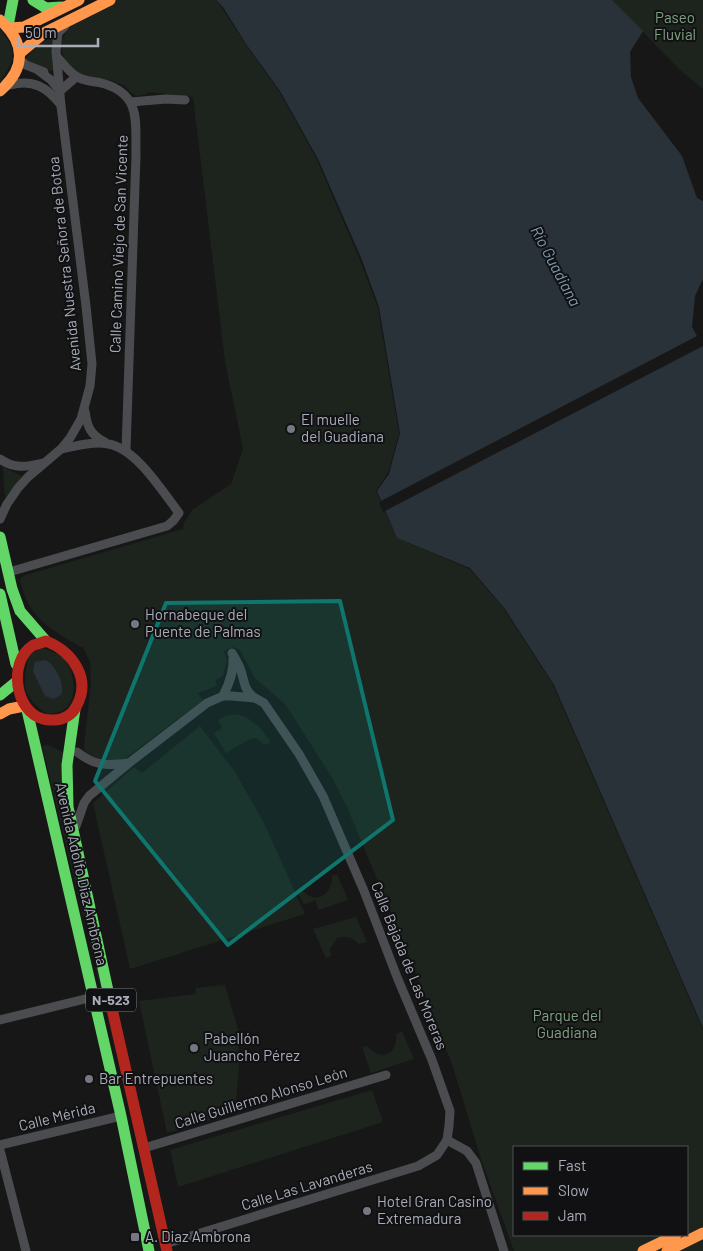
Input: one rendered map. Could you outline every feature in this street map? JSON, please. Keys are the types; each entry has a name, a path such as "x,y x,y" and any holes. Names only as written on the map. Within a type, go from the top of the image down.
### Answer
{"main road":[{"path":"6,25 12,0"},
{"path":"33,0 44,8 53,9 67,6"},
{"path":"6,25 24,26 79,0"},
{"path":"20,57 44,33 110,0"},
{"path":"4,88 15,75 20,57 17,40 6,25"},
{"name":"N-523","path":"0,537 12,589 20,611 46,641 62,648 77,664 82,686 76,709"},
{"path":"0,594 16,664 16,682 0,695"},
{"path":"16,664 19,656 31,644 46,641"},
{"name":"N-523","path":"16,682 26,708"},
{"path":"0,714 9,709 26,708 34,716 50,722 60,720 76,709"},
{"name":"Avenida Adolfo Díaz Ambrona","path":"26,708 121,1116 149,1251"},
{"name":"Avenida Adolfo Díaz Ambrona","path":"76,709 72,724 66,780 67,798 166,1248"},
{"path":"121,1116 126,1112 128,1104 120,1066 122,1048"},
{"path":"688,1228 703,1221"},
{"path":"667,1251 703,1233"},
{"path":"643,1251 674,1236"}],"street":[{"name":"Avenida Nuestra Señora de Botoa","path":"0,519 12,495 28,477 61,449 76,429 85,409 90,386 92,364 56,44 58,33 73,18"},
{"path":"20,57 51,80 60,91 76,77"},
{"path":"57,57 76,77 105,84 123,92 131,102 185,100"},
{"path":"39,71 59,75"},
{"path":"4,88 28,82 38,84 46,89 62,106"},
{"name":"Calle Camino Viejo de San Vicente","path":"126,450 136,154 135,112 131,102"},
{"path":"9,572 168,526 179,513 126,450 107,443 92,434 88,427 85,409"},
{"path":"61,449 94,443 107,443"},
{"path":"0,459 9,465 18,467 44,463"},
{"name":"Calle Bajada de Las Moreras","path":"222,696 234,665 232,653 240,668 244,687 248,694 264,703 270,710 323,796 364,890 397,977 432,1060 450,1111 446,1140"},
{"path":"74,836 84,803 99,787 129,762 207,703 222,696 255,698"},
{"path":"76,752 95,763 113,765 129,762"},
{"path":"0,1020 93,997"},
{"name":"Calle Guillermo Alonso León","path":"144,1148 386,1075"},
{"name":"Calle Mérida","path":"0,1145 121,1116"},
{"path":"446,1140 467,1151 476,1163 504,1251"},
{"name":"Calle Las Lavanderas","path":"166,1248 418,1166 437,1155 446,1140"},
{"path":"0,1150 26,1251"}],"highlighted area":[{"path":"340,601 393,820 228,945 95,781 166,603"}],"green space":[{"name":"Parque del Guadiana","path":"110,0 215,0 279,91 317,160 360,260 378,308 399,433 388,473 376,491 397,538 470,569 504,609 553,685 703,1030 703,1251 514,1251 481,1159 452,1064 347,807 333,779 285,704 255,678 240,650 233,647 224,651 227,660 223,676 215,680 217,686 198,693 203,700 127,757 111,761 96,758 85,753 84,746 91,684 90,661 82,646 50,628 34,612 23,592 20,579 26,575 183,529 184,523 192,510 231,484 243,449 225,361 193,97 148,92 136,96 121,84 80,73 64,57 61,47 63,38 68,30 84,16"},
{"name":"Paseo Fluvial","path":"612,0 703,0 703,89 678,68"},
{"path":"0,29 10,44 12,56 9,67 0,82"},
{"path":"55,32 52,45 53,71 36,67 25,59 32,51"},
{"path":"3,467 22,476 5,498"},
{"path":"43,648 61,656 70,668 74,684 73,693 68,707 60,712 47,714 32,701 26,688 25,673 29,654"},
{"path":"235,714 241,715 256,724 271,742 265,745 256,738 250,739 226,753 214,733 222,728 218,720"},
{"path":"200,726 235,772 264,823 305,914 130,969 93,803 134,767 142,773"},
{"path":"48,745 63,752 117,1056 42,746"},
{"path":"337,874 348,900 318,910 316,900 304,905 297,891 301,889 312,897 322,896 329,889 332,876"},
{"path":"356,917 367,942 359,944 349,938 337,938 330,949 331,956 326,958 313,929"},
{"name":"Pabellón Juancho Pérez","path":"225,985 238,1029 239,1066 235,1112 167,1133 139,1001 196,994 195,988"},
{"path":"402,1031 414,1059 371,1073 362,1047 367,1046 378,1054 388,1054 394,1047 396,1034"},
{"path":"372,1090 383,1122 178,1187 170,1150"}],"water":[{"name":"Río Guadiana","path":"216,0 612,0 643,31 630,52 631,77 638,98 682,156 697,198 703,201 703,279 695,296 692,327 703,347 703,1028 554,685 505,609 470,568 397,538 377,491 389,474 400,433 379,307 362,260 318,159 280,91 246,44 223,7"},
{"path":"45,660 56,670 61,681 61,695 53,699 45,696 33,671 35,662"}],"pier":[{"path":"699,335 703,346 383,512 379,502"}],"traffic: fast":[{"path":"8,26 13,0"},
{"path":"33,0 46,8 61,7"},
{"path":"0,537 12,589 20,611 46,641"},
{"path":"0,594 16,664"},
{"path":"0,695 16,682"},
{"path":"75,709 67,765 68,807 110,1000"},
{"path":"27,710 121,1116 149,1251"}],"traffic: slow":[{"path":"10,28 24,27 79,0"},
{"path":"20,53 44,33 110,0"},
{"path":"0,20 15,38 20,56 15,73 0,91"},
{"path":"0,714 9,709 24,706"},
{"path":"667,1251 703,1233"},
{"path":"643,1251 674,1236"}],"traffic: jam":[{"path":"46,641 56,646 72,659 81,677 82,686 76,707 70,715 57,720 44,719 34,715 26,707 18,686 18,674 24,653 32,646 46,641"},
{"path":"110,1000 167,1251"}],"place":[{"name":"El muelle del Guadiana","path":"291,429"},
{"name":"Hornabeque del Puente de Palmas","path":"135,624"},
{"name":"Pabellón Juancho Pérez","path":"194,1048"},
{"name":"Bar Entrepuentes","path":"89,1079"},
{"name":"Hotel Gran Casino Extremadura","path":"367,1211"},
{"name":"A. Diaz Ambrona","path":"135,1237"}]}
